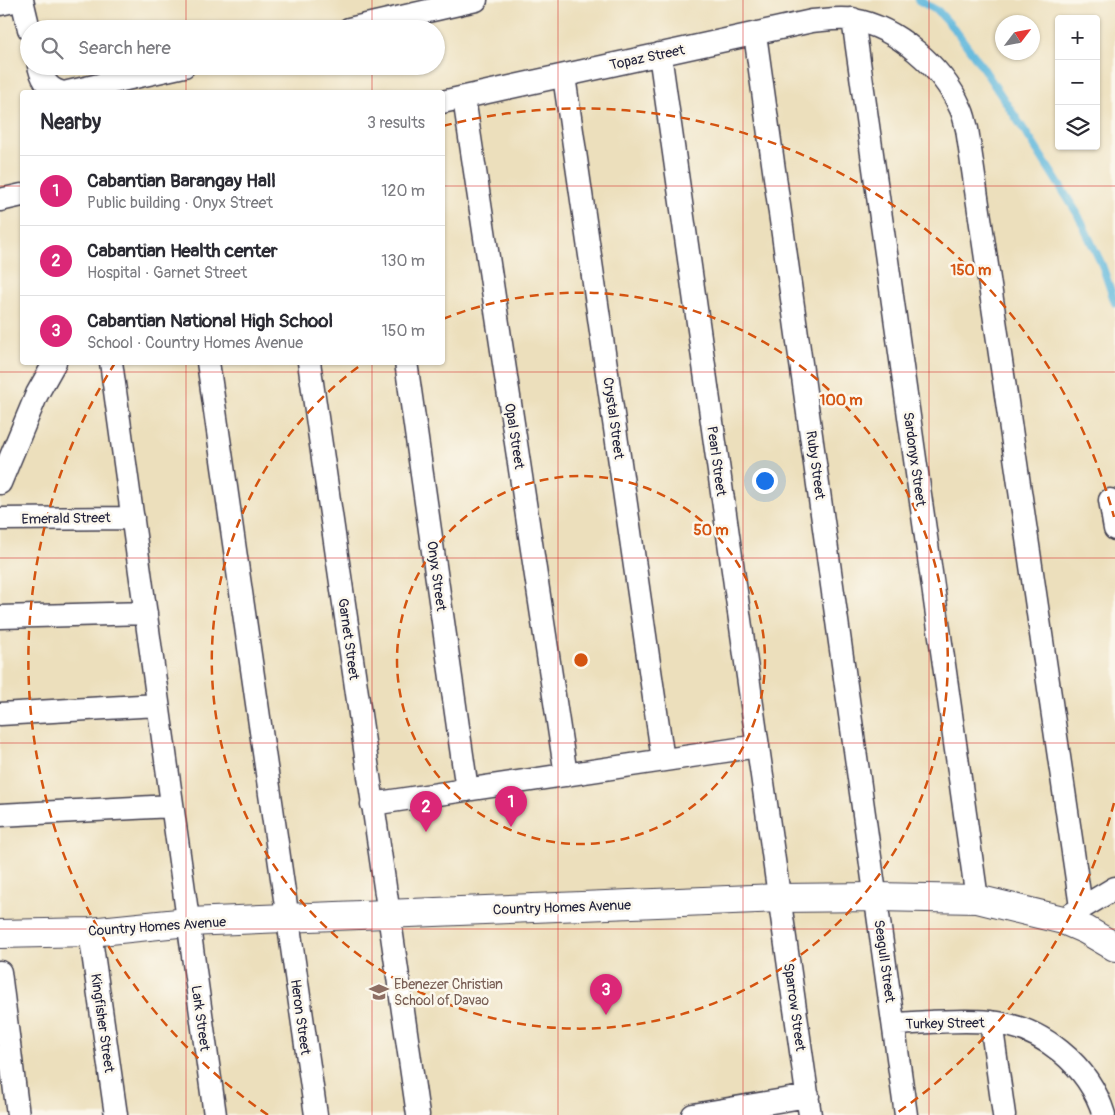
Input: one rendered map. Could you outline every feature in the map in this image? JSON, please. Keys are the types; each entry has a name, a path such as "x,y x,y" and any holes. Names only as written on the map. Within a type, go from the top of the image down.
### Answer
{"main road":[{"name":"Country Homes Avenue","path":"0,934 90,932 188,922 779,898 977,898 1072,914 1086,930 1115,947"}],"street":[{"path":"0,4 20,0 26,20"},
{"path":"388,20 476,0"},
{"name":"Topaz Street","path":"453,100 812,21 852,20 876,26 904,42 930,63 949,87 961,107 967,129 1072,914"},
{"name":"Sardonyx Street","path":"852,20 977,898"},
{"name":"Ruby Street","path":"756,34 876,897"},
{"name":"Pearl Street","path":"660,54 779,898"},
{"path":"43,75 47,84 54,90"},
{"path":"77,90 144,75"},
{"name":"Crystal Street","path":"564,76 663,760"},
{"name":"Opal Street","path":"453,100 566,775"},
{"path":"0,200 20,195"},
{"path":"0,484 37,394 53,365"},
{"name":"Lark Street","path":"111,365 215,1115"},
{"name":"Heron Street","path":"208,365 316,1115"},
{"name":"Garnet Street","path":"309,365 418,1115"},
{"name":"Onyx Street","path":"406,365 467,790"},
{"path":"1110,500 1115,529"},
{"name":"Emerald Street","path":"0,519 133,518"},
{"path":"0,617 146,613"},
{"path":"0,714 158,705"},
{"path":"372,804 758,746"},
{"path":"0,815 172,806"},
{"path":"1072,914 1115,888"},
{"name":"Seagull Street","path":"876,897 906,1115"},
{"name":"Sparrow Street","path":"779,898 809,1105"},
{"name":"Kingfisher Street","path":"90,932 116,1115"},
{"path":"0,972 18,1115"},
{"name":"Turkey Street","path":"894,1024 965,1021 990,1022 1016,1027 1047,1040 1069,1058 1088,1081 1101,1104 1104,1115"},
{"path":"990,1022 1004,1115"},
{"path":"703,1114 809,1105"}],"waterway":[{"path":"918,0 938,11 956,31 1032,142 1077,213 1102,265 1115,303"}],"place":[{"name":"Cabantian Barangay Hall","path":"511,827"},
{"name":"Cabantian Health center","path":"426,832"},
{"name":"Ebenezer Christian School of Davao","path":"379,992"},
{"name":"Cabantian National High School","path":"606,1015"}]}
